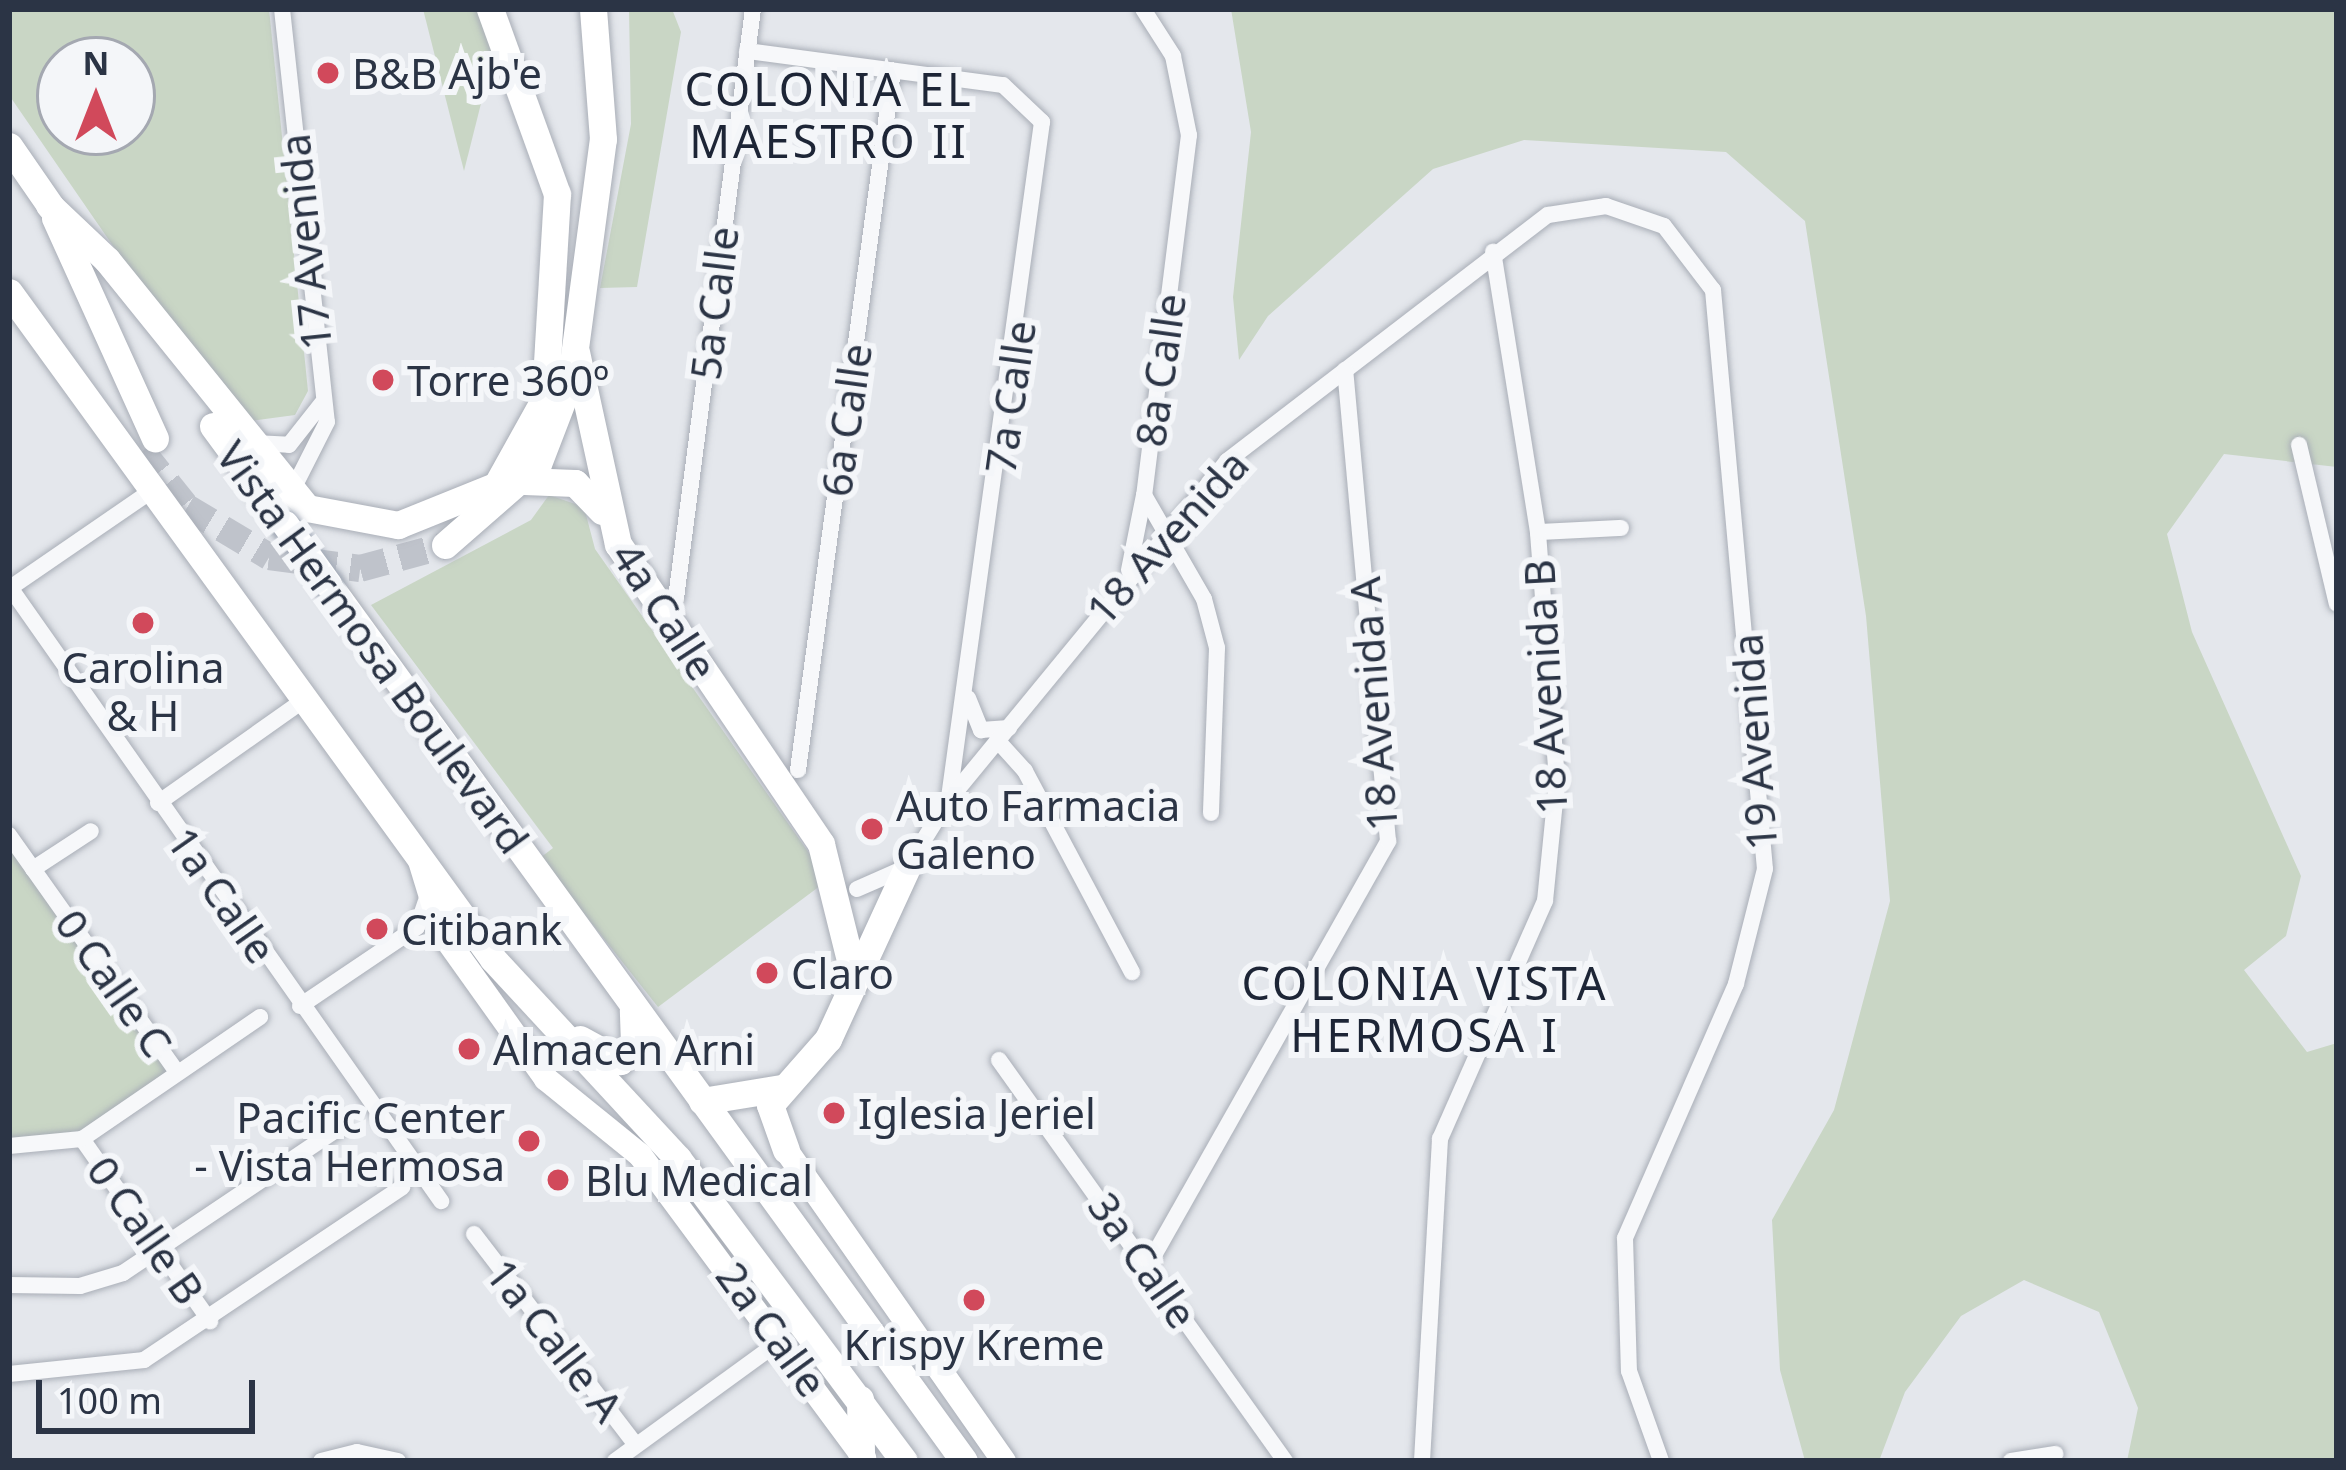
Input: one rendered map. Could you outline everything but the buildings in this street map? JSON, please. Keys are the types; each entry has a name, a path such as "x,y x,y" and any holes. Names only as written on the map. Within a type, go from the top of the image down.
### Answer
{"main road":[{"path":"490,9 557,194 544,398 510,483"},
{"path":"441,538 510,483 556,429 576,352 603,139 593,9"},
{"name":"Vista Hermosa Boulevard","path":"9,146 964,1461"},
{"path":"49,205 107,260 290,496 322,516 381,526 510,483 575,483 607,518"},
{"path":"49,205 149,444 74,374"},
{"name":"Vista Hermosa Boulevard","path":"9,292 74,374 148,493 493,959"},
{"name":"4a Calle","path":"576,352 607,518 826,856 857,889"},
{"name":"4a Calle","path":"826,856 854,976"},
{"path":"787,1150 769,1113 781,1088 828,1039 864,949 907,868"},
{"path":"857,889 864,949"},
{"path":"493,959 610,1064 633,1049 633,1010"},
{"path":"493,959 678,1159 791,1332 860,1400 904,1461"},
{"path":"705,1104 781,1088"},
{"path":"705,1104 787,1150"},
{"path":"791,1332 797,1280 812,1271 836,1280"},
{"path":"860,1400 864,1457"}],"street":[{"name":"17 Avenida","path":"282,9 324,436 290,496"},
{"name":"5a Calle","path":"676,598 753,9"},
{"name":"8a Calle","path":"1143,9 1173,56 1189,135 1144,495 1217,648 1211,813"},
{"path":"747,52 893,70"},
{"name":"7a Calle","path":"893,70 1003,85 1026,102 1045,149 968,696 948,801"},
{"name":"6a Calle","path":"798,770 893,70"},
{"name":"18 Avenida","path":"907,868 948,801 1128,573 1227,461 1493,252 1575,208 1606,206 1664,226"},
{"name":"19 Avenida","path":"1640,1461 1647,1436 1620,1309 1625,1238 1736,984 1765,869 1713,290 1664,226"},
{"name":"18 Avenida B","path":"1422,1461 1440,1139 1545,901 1557,780 1538,532 1493,252"},
{"name":"18 Avenida A","path":"1149,1264 1388,842 1345,370"},
{"name":"17 Avenida","path":"247,441 289,445 322,403"},
{"path":"2300,445 2337,604"},
{"path":"9,587 148,493"},
{"path":"1128,573 1144,495"},
{"path":"1538,532 1621,528"},
{"name":"1a Calle","path":"9,587 440,1201"},
{"path":"968,696 982,730 1004,734 1132,972"},
{"path":"158,802 304,700"},
{"path":"33,869 91,831"},
{"name":"0 Calle C","path":"9,835 177,1072"},
{"name":"2a Calle","path":"420,861 429,930 546,1079 640,1155 791,1332 864,1457"},
{"path":"857,889 907,868"},
{"path":"300,1006 429,930"},
{"path":"82,1139 260,1017"},
{"name":"3a Calle","path":"998,1060 1149,1264 1285,1461"},
{"path":"9,1285 80,1286 160,1252 342,1126"},
{"name":"0 Calle B","path":"9,1147 58,1148 82,1139 210,1321"},
{"path":"787,1150 1004,1461"},
{"path":"9,1374 57,1376 144,1360 210,1321 402,1186"},
{"name":"1a Calle A","path":"474,1234 637,1445"},
{"path":"615,1461 791,1332"},
{"path":"1647,1436 1661,1461"},
{"path":"321,1461 356,1452 398,1461"},
{"path":"2011,1461 2055,1454"}],"green space":[{"path":"9,9 269,9 308,391 295,415 250,421 122,259 51,156 156,156 156,36 36,36 36,134 9,95"},
{"path":"423,9 481,9 494,52 464,171"},
{"path":"629,9 672,9 681,32 637,287 600,288 631,124"},
{"path":"1231,9 2337,9 2337,467 2224,454 2167,534 2192,632 2301,876 2286,936 2244,970 2307,1052 2337,1043 2337,1461 2127,1461 2138,1408 2099,1312 2024,1280 1961,1316 1905,1392 1879,1461 1805,1461 1780,1370 1772,1220 1834,1110 1890,901 1866,616 1805,221 1726,152 1524,140 1433,169 1268,316 1239,360 1233,297 1251,132"},
{"path":"549,495 584,507 595,549 828,880 658,1007 540,858 553,848 371,605 531,520"},
{"path":"9,842 174,1071 81,1136 9,1144"}],"tunnel":[{"path":"142,451 187,507 269,556 360,568 445,545"}],"place":[{"name":"B&B Ajb'e","path":"328,73"},
{"name":"Torre 360º","path":"383,380"},
{"name":"Carolina & H","path":"143,623"},
{"name":"Auto Farmacia Galeno","path":"872,829"},
{"name":"Citibank","path":"377,929"},
{"name":"Claro","path":"767,973"},
{"name":"Almacen Arni","path":"469,1049"},
{"name":"Iglesia Jeriel","path":"834,1113"},
{"name":"Pacific Center - Vista Hermosa","path":"529,1141"},
{"name":"Blu Medical","path":"558,1180"},
{"name":"Krispy Kreme","path":"974,1300"}],"district":[{"name":"COLONIA EL MAESTRO II","path":"829,115"},
{"name":"COLONIA VISTA HERMOSA I","path":"1425,1009"}]}
